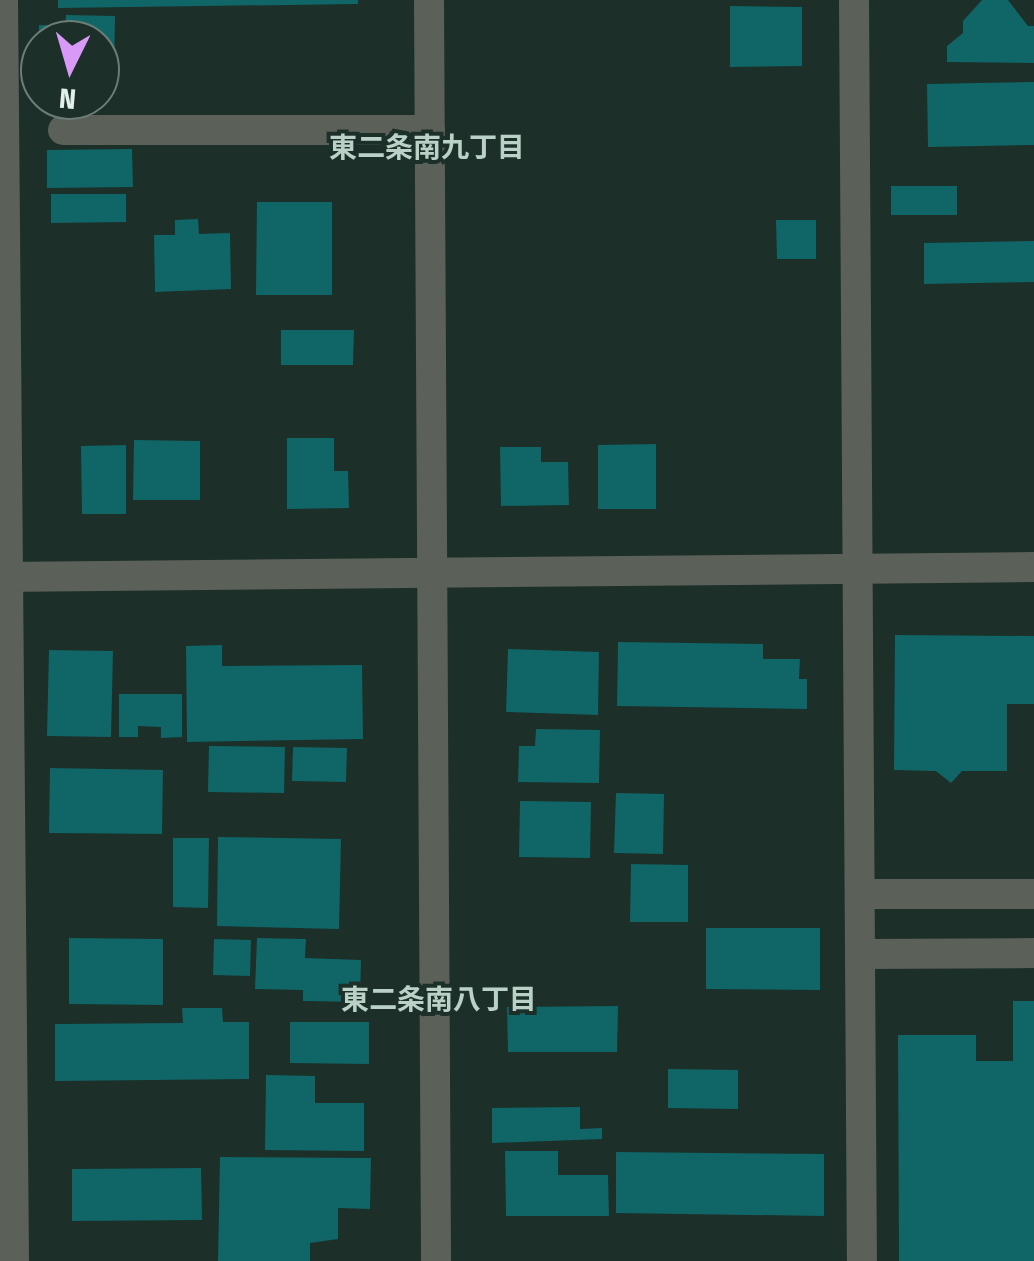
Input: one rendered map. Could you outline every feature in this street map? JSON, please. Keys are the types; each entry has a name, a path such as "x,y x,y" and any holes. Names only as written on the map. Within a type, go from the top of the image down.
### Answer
{"street":[{"path":"3,0 6,1124 14,1261"},
{"path":"429,0 436,576 436,1261"},
{"path":"854,0 862,1261"},
{"path":"63,130 430,130"},
{"path":"3,577 436,576 1034,567"},
{"path":"860,894 1034,894"},
{"path":"860,954 1034,953"}],"building":[{"path":"58,0 358,0 358,4 58,8"},
{"path":"982,0 1008,0 1028,26 1034,26 1034,63 947,62 947,46 963,33 963,21"},
{"path":"730,6 802,7 802,66 730,67"},
{"path":"66,15 115,16 115,20 66,20"},
{"path":"1034,82 1034,145 928,147 927,84"},
{"path":"132,149 133,187 47,188 47,150"},
{"path":"891,186 957,186 957,215 891,215"},
{"path":"51,194 126,194 126,222 51,223"},
{"path":"257,202 332,202 332,295 256,295"},
{"path":"198,219 199,234 230,233 231,289 155,292 154,235 175,235 175,220"},
{"path":"776,220 816,220 816,259 777,259"},
{"path":"1034,241 1034,282 924,284 924,243"},
{"path":"281,330 354,330 353,365 281,365"},
{"path":"287,438 334,438 334,471 348,471 349,508 287,509"},
{"path":"134,440 200,441 200,500 133,500"},
{"path":"656,444 656,509 598,509 598,445"},
{"path":"126,445 126,514 82,514 81,446"},
{"path":"500,447 541,447 541,462 568,462 569,505 501,506"},
{"path":"895,635 1034,636 1034,704 1007,704 1007,771 962,771 951,783 936,771 894,770"},
{"path":"618,642 763,644 763,659 800,659 799,679 807,679 807,709 617,706"},
{"path":"222,645 222,666 362,665 363,739 187,742 186,646"},
{"path":"508,649 599,652 598,715 506,712"},
{"path":"49,650 113,651 111,737 47,736"},
{"path":"119,694 182,694 182,737 161,738 161,727 138,726 138,737 119,737"},
{"path":"536,729 600,730 599,783 518,782 519,746 535,746"},
{"path":"209,746 285,747 284,793 208,792"},
{"path":"293,747 347,748 346,782 292,781"},
{"path":"50,768 163,770 162,834 49,833"},
{"path":"616,793 664,794 663,854 614,853"},
{"path":"520,801 591,802 590,858 519,857"},
{"path":"218,837 341,839 339,929 217,926"},
{"path":"173,838 209,838 208,908 173,907"},
{"path":"631,864 688,865 688,922 630,922"},
{"path":"706,928 820,928 820,990 706,989"},
{"path":"69,938 163,939 163,1005 69,1004"},
{"path":"257,938 306,939 305,958 361,960 360,1002 303,1001 303,990 255,989"},
{"path":"214,939 251,940 250,976 213,975"},
{"path":"1013,1001 1034,1001 1034,1261 899,1261 898,1035 976,1035 976,1061 1013,1061"},
{"path":"618,1006 617,1052 508,1052 507,1007"},
{"path":"182,1008 222,1008 223,1022 249,1022 249,1079 55,1081 55,1024 183,1023"},
{"path":"290,1022 369,1022 369,1064 290,1063"},
{"path":"668,1069 738,1070 738,1109 668,1108"},
{"path":"266,1075 315,1076 315,1103 364,1103 364,1151 265,1150"},
{"path":"580,1107 580,1129 602,1128 602,1139 492,1143 492,1108"},
{"path":"505,1151 558,1151 558,1175 608,1175 609,1216 506,1216"},
{"path":"616,1152 824,1154 824,1216 616,1213"},
{"path":"220,1157 371,1158 370,1209 338,1208 338,1239 310,1243 310,1261 218,1261"},
{"path":"201,1168 202,1220 72,1221 72,1169"}],"district":[{"name":"東二条南九丁目","path":"427,148"},
{"name":"東二条南八丁目","path":"439,1000"}]}
